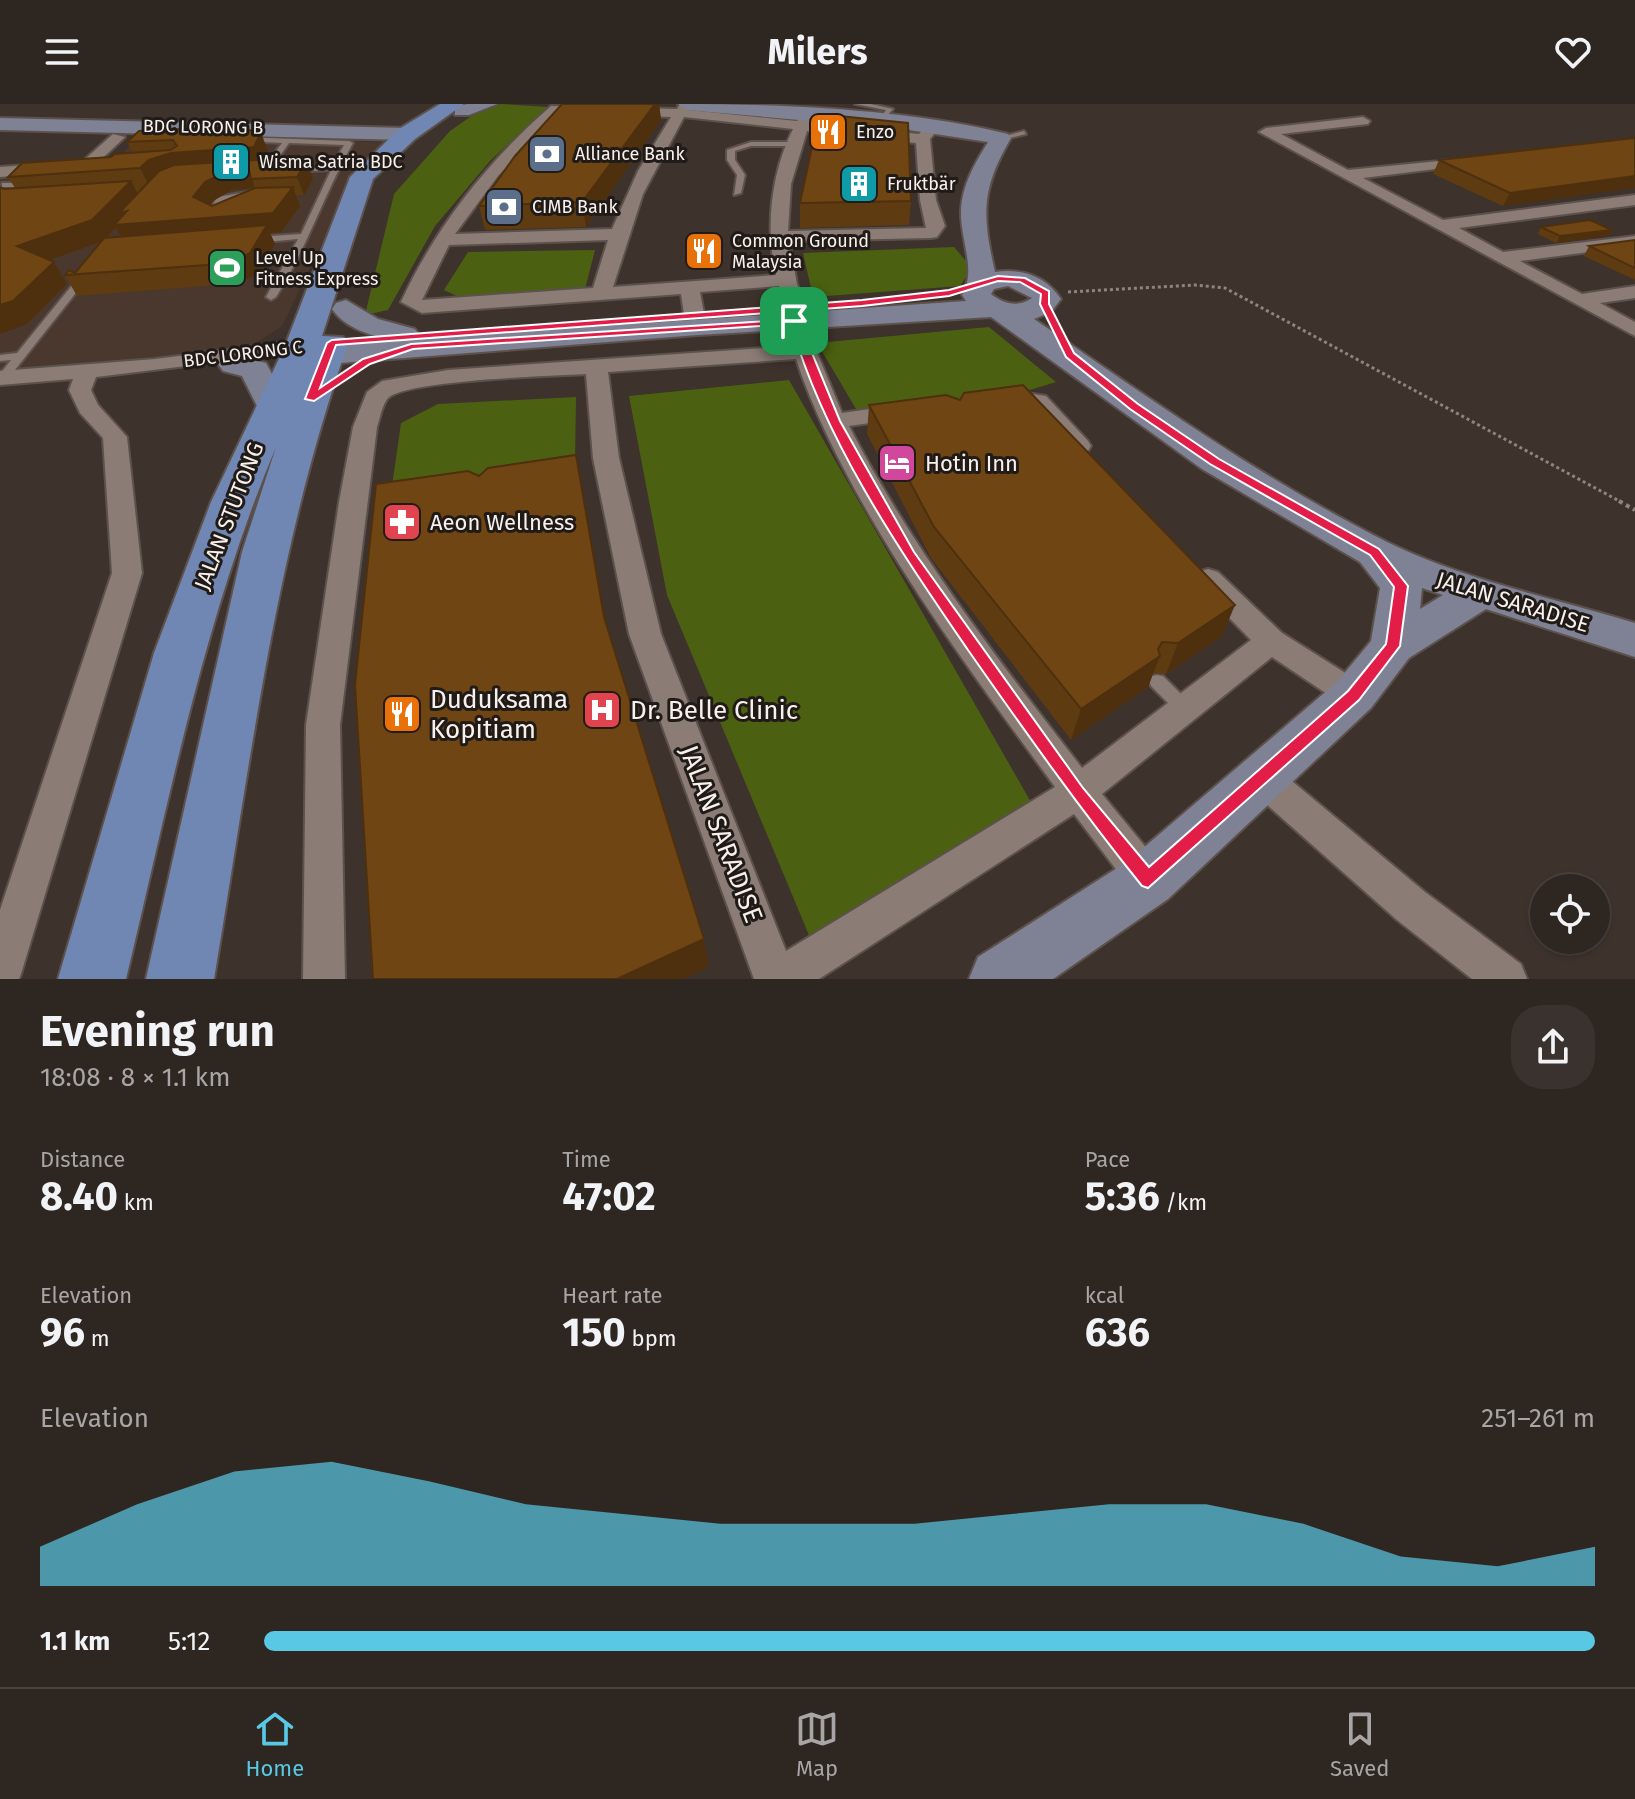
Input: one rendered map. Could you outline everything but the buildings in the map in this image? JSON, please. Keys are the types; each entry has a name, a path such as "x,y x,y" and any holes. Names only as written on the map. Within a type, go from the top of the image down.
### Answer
{"main road":[{"name":"JALAN STUTONG","path":"180,979 264,552 306,368 362,177 418,133 462,106"},
{"name":"JALAN STUTONG","path":"92,979 179,653 232,502 352,286 389,172 418,133"}],"street":[{"path":"462,106 488,104"},
{"path":"602,292 616,234 657,144 685,107"},
{"path":"990,297 970,217 974,187 1001,138 869,129 806,119 685,107 620,112 555,110 501,164 444,240 418,283 411,302 413,306 463,304 602,292 694,308 796,314 990,297 1028,311 1037,292"},
{"path":"806,119 794,144 781,197 780,236 784,280 796,314 804,352 835,421 909,554 1077,793 1148,880"},
{"path":"1363,122 1267,131 1635,330"},
{"name":"BDC LORONG B","path":"0,124 152,131 418,133"},
{"path":"780,236 862,233 917,235 935,230 928,200 928,133"},
{"path":"2,178 87,165 118,137"},
{"path":"0,156 8,156 0,163"},
{"path":"1345,175 1498,158"},
{"path":"1439,226 1635,200"},
{"path":"1574,208 1619,227"},
{"path":"444,240 535,234 616,234"},
{"path":"1499,258 1635,241"},
{"path":"976,246 995,265 1037,292 1070,355"},
{"path":"306,368 408,341 694,308 784,280"},
{"path":"352,286 368,325 408,341"},
{"path":"1579,300 1635,292"},
{"name":"JALAN SARADISE","path":"990,297 1134,406 1215,461 1374,552 1480,593 1635,640"},
{"path":"694,308 701,358"},
{"path":"234,364 255,370 367,361 408,341"},
{"path":"324,979 323,725 366,499 365,427 400,400 448,377 804,352"},
{"name":"BDC LORONG C","path":"1,371 87,372 234,364 306,368"},
{"name":"BDC LORONG C","path":"155,366 306,368"},
{"name":"JALAN SARADISE","path":"596,366 590,461 645,634 778,979 1077,793 1271,641"},
{"path":"0,974 127,573 115,437 88,408 80,390 87,372"},
{"path":"981,400 1019,396 1038,401 1100,469"},
{"path":"835,421 939,406"},
{"path":"1374,552 1401,586 1393,646"},
{"path":"1187,558 1271,641 1354,695"},
{"path":"1000,979 1148,880 1354,695 1393,646 1480,593"},
{"path":"1262,778 1411,906 1506,979"}],"lane":[{"path":"858,104 890,109 869,129"},
{"path":"1001,138 1024,133"},
{"path":"237,140 349,143 318,200 291,267 271,297"},
{"path":"287,141 273,160 273,165 336,165"},
{"path":"737,193 741,175 731,160 731,150 751,144 794,144"},
{"path":"264,172 336,165"},
{"path":"2,178 91,172"},
{"path":"2,178 21,185 11,201 20,204"},
{"path":"228,218 215,219 209,215 220,199 241,190 253,193 251,206 265,203"},
{"path":"305,201 318,200"},
{"path":"243,241 305,236"},
{"path":"1,371 21,356 55,316 94,261"},
{"path":"1,371 21,356"},
{"path":"1157,681 1185,709"}],"path":[{"path":"1037,292 1195,285 1225,288 1635,510"}],"shaded area":[{"path":"146,130 390,143 360,164 282,326 245,350 0,372 0,175 107,168"}],"green space":[{"path":"501,104 548,107 490,161 435,226 388,310 365,315 394,194 450,131 480,110"},
{"path":"954,247 972,268 960,286 813,297 803,253"},
{"path":"595,250 584,293 465,300 444,290 468,252"},
{"path":"989,327 1056,382 1020,393 859,414 817,343"},
{"path":"789,380 1039,816 811,940 667,595 629,396"},
{"path":"576,397 575,463 392,486 401,423 438,404"}],"place":[{"name":"Enzo","path":"828,132"},
{"name":"Alliance Bank","path":"547,154"},
{"name":"Wisma Satria BDC","path":"231,162"},
{"name":"Fruktbär","path":"859,184"},
{"name":"CIMB Bank","path":"504,207"},
{"name":"Common Ground Malaysia","path":"704,251"},
{"name":"Level Up Fitness Express","path":"227,268"},
{"name":"Hotin Inn","path":"897,463"},
{"name":"Aeon Wellness","path":"402,522"},
{"name":"Dr. Belle Clinic","path":"602,710"},
{"name":"Duduksama Kopitiam","path":"402,714"}],"route":[{"path":"990,280 1021,280 1032,283 1046,293 1044,304 1070,355 1134,406 1215,461 1374,552 1401,586 1393,646 1354,695 1148,880 1077,793 909,554 835,421 804,352 794,321 411,347 367,361 343,374 310,399 332,343 404,335 862,303 949,293 990,280"}]}
